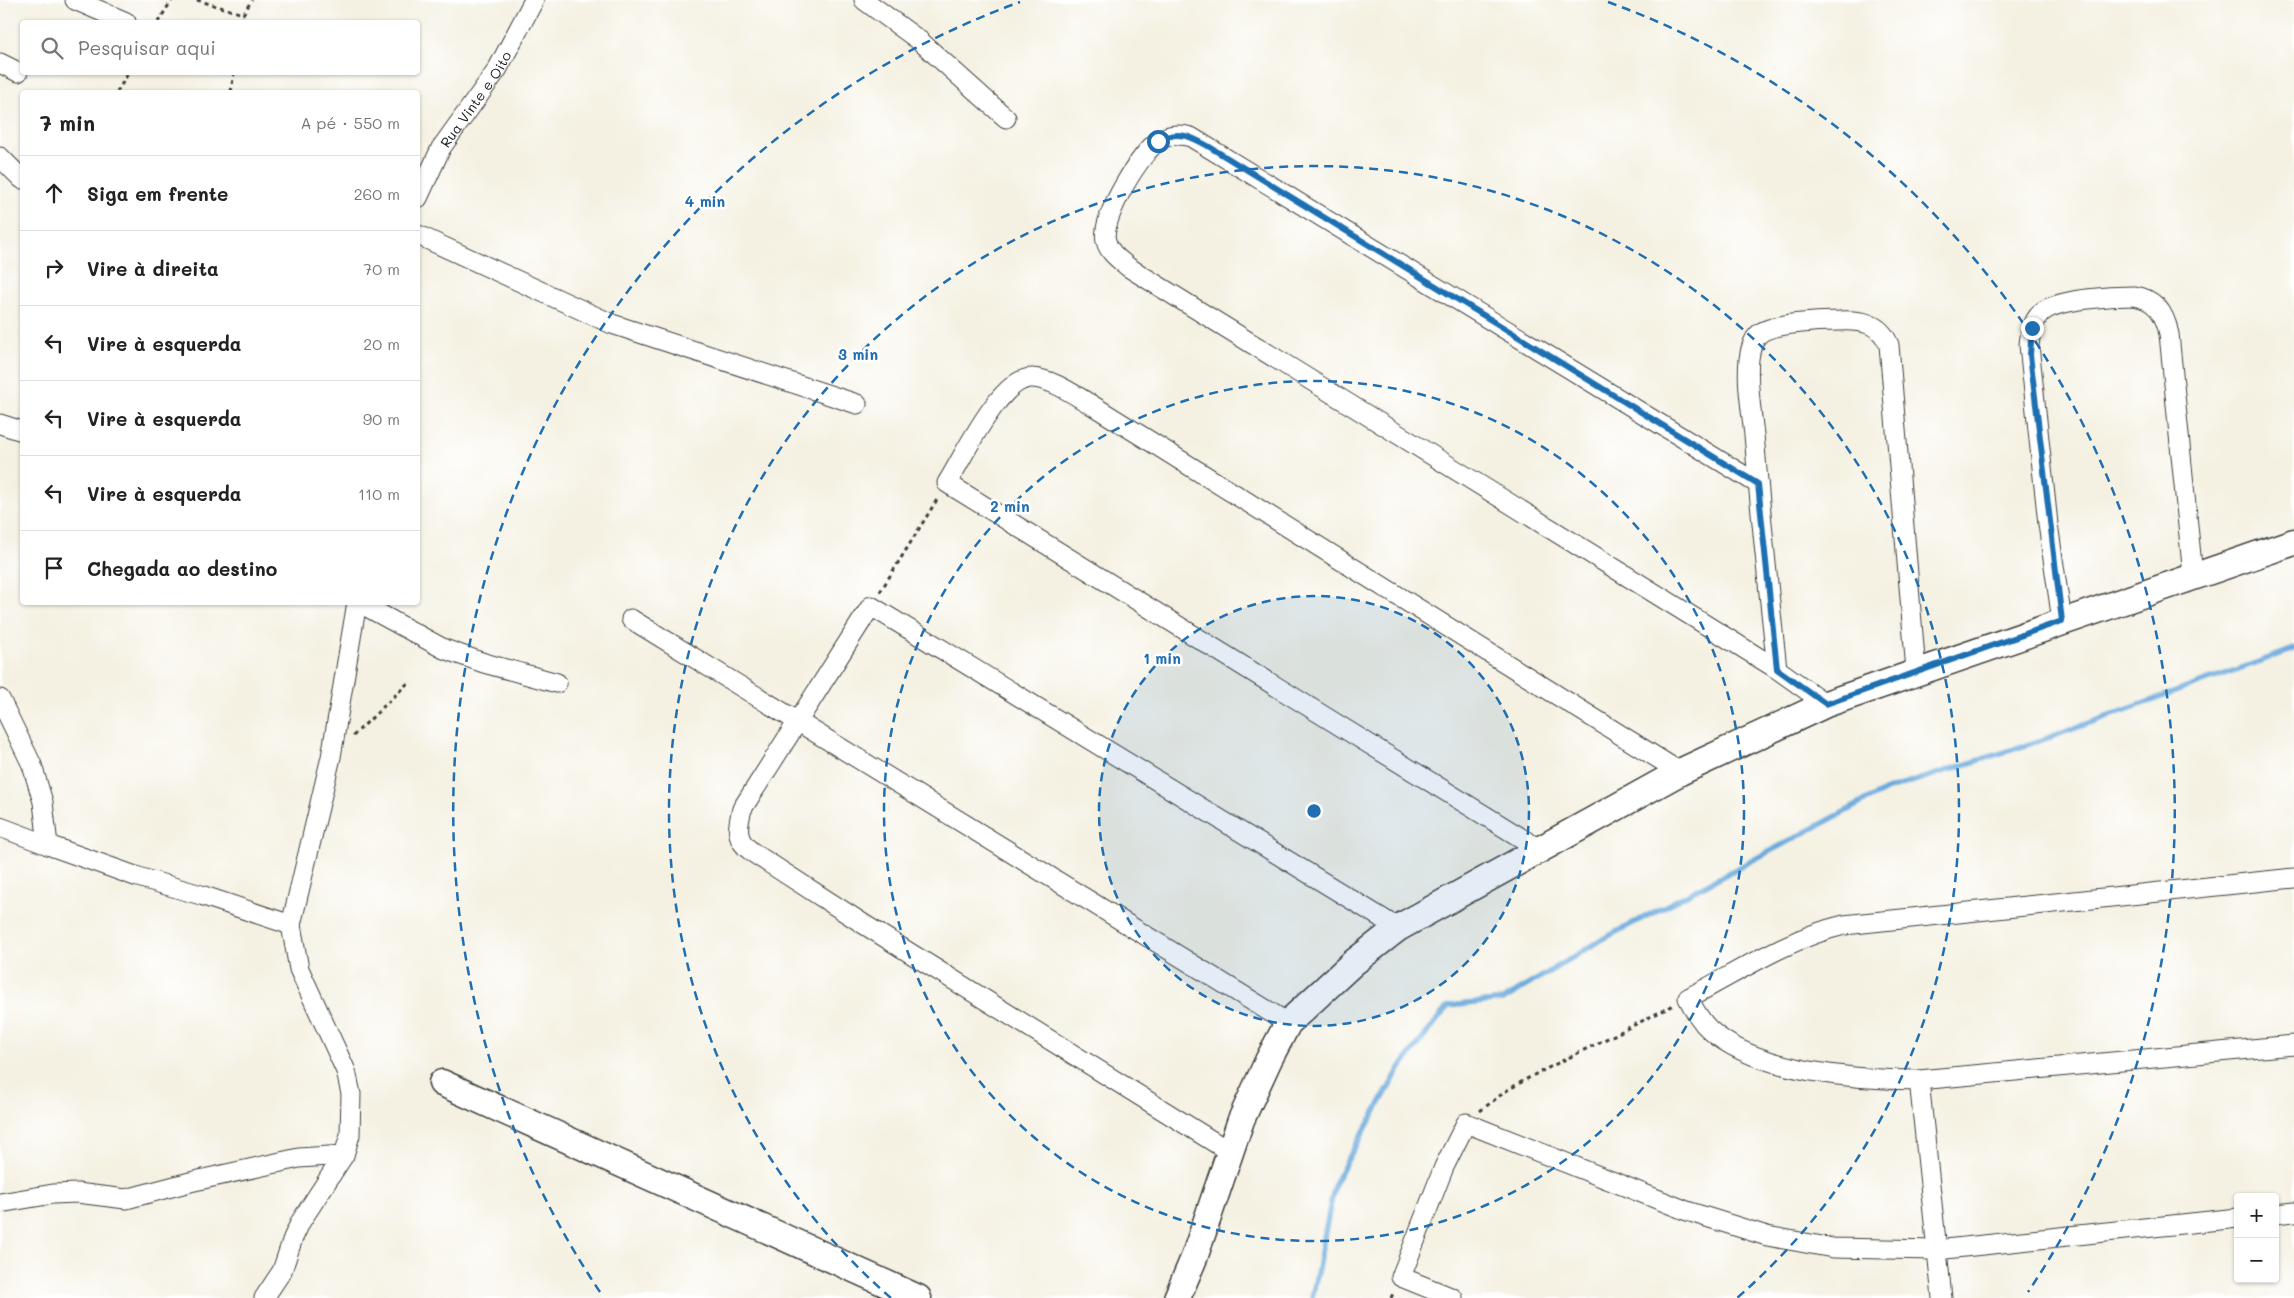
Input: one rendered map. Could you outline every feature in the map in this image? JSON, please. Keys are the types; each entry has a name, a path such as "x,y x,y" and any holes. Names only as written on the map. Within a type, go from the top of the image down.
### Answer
{"street":[{"path":"76,0 121,20"},
{"name":"Rua Vinte e Oito","path":"420,194 441,148 498,70 534,0"},
{"path":"864,0 920,41 1006,118"},
{"path":"0,63 18,72"},
{"path":"1758,484 1191,137 1173,135 1154,144 1128,180 1110,212 1106,224 1105,240 1111,252 1128,266 1777,669 1826,704"},
{"path":"0,157 20,177"},
{"path":"420,236 612,324 856,404"},
{"path":"2062,621 2029,345 2032,328 2036,319 2045,310 2054,306 2090,299 2134,296 2141,297 2154,304 2164,315 2169,334 2193,576"},
{"path":"1777,669 1758,484 1749,361 1750,350 1757,336 1763,331 1828,321 1863,321 1878,329 1889,345 1916,671"},
{"path":"1539,849 948,483 998,398 1007,389 1025,379 1049,382 1092,405 1680,772"},
{"path":"0,424 20,430"},
{"path":"1177,1298 1194,1258 1252,1094 1288,1023 1352,963 1398,928 1680,772 1826,704 1916,671 2294,542"},
{"path":"264,1298 282,1271 301,1221 344,1155 350,1135 351,1094 346,1071 300,969 291,925 331,756 357,605"},
{"path":"363,605 444,649 484,663 557,683"},
{"path":"1230,1152 865,925 743,845 738,833 742,809 872,606 1398,928"},
{"path":"631,619 1288,1023"},
{"path":"0,699 32,764 43,802 48,845"},
{"path":"0,827 138,878 201,895 291,925"},
{"path":"2294,878 1844,925 1828,929 1791,944 1688,998 1709,1029 1739,1049 1817,1073 1878,1080 1918,1080 2294,1045"},
{"path":"1918,1080 1942,1298"},
{"path":"442,1083 918,1298"},
{"path":"1453,1298 1401,1277 1444,1167 1466,1123 1687,1211 1767,1236 1834,1248 1936,1250 2234,1218"},
{"path":"0,1203 53,1194 77,1193 126,1199 190,1182 299,1158 344,1155"},
{"path":"2279,1214 2294,1212"}],"path":[{"path":"159,20 172,0"},
{"path":"197,0 243,14"},
{"path":"242,20 243,14 252,0"},
{"path":"118,90 127,75"},
{"path":"231,90 234,75"},
{"path":"872,606 948,483"},
{"path":"331,756 410,681"},
{"path":"1466,1123 1489,1103 1532,1076 1688,998"}],"waterway":[{"path":"1312,1298 1335,1182 1400,1068 1448,1006 1503,1000 1603,939 1886,790 2048,738 2294,649"}],"route":[{"path":"1158,141 1168,136 1182,135 1191,137 1208,146 1589,382 1758,484 1777,669 1826,704 2062,621 2053,562 2030,355 2029,345 2032,328"}]}
